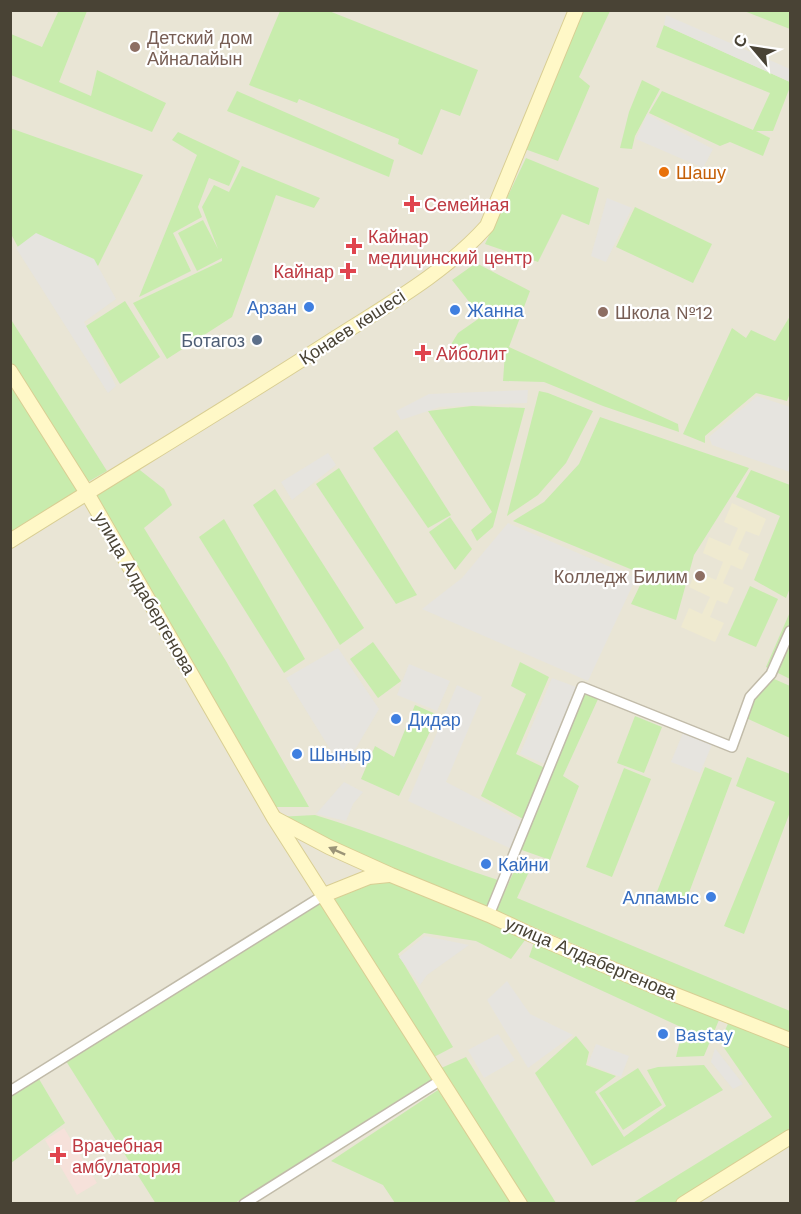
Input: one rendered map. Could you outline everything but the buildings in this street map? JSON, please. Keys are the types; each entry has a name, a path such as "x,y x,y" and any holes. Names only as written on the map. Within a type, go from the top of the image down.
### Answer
{"street":[{"name":"Қонаев көшесі","path":"10,541 292,366 419,284 468,248 487,226 576,10"},
{"name":"улица Алдабергенова","path":"10,371 87,493 274,818 519,1203"},
{"path":"489,915 582,687 732,747 750,697 771,674 790,631"},
{"name":"улица Алдабергенова","path":"274,818 329,847 391,875 653,986 790,1040"},
{"path":"10,1091 324,895 369,877 391,875"},
{"path":"244,1203 441,1080"},
{"path":"683,1203 790,1137"}],"shaded area":[{"path":"10,11 790,11 790,1203 11,1203"},
{"path":"666,15 790,69 790,82 664,25"},
{"path":"647,114 713,149 703,168 636,139"},
{"path":"607,198 632,208 606,262 591,256"},
{"path":"36,233 94,259 116,299 84,322 116,386 108,393 16,248"},
{"path":"528,390 527,403 440,407 401,420 396,411 429,394"},
{"path":"757,396 790,407 790,472 712,445 709,437"},
{"path":"328,453 336,465 292,500 281,482"},
{"name":"Колледж Билим","path":"732,503 766,519 759,536 746,531 738,549 749,554 742,570 731,565 723,583 734,588 727,604 717,600 710,617 724,623 715,642 681,627 689,608 702,614 710,597 689,587 696,571 716,580 723,562 703,553 709,537 730,546 738,528 724,522"},
{"path":"508,523 636,578 588,681 422,609 462,578"},
{"path":"338,648 379,709 343,770 286,678"},
{"path":"409,664 450,681 437,711 397,695"},
{"path":"552,678 579,688 550,766 520,754"},
{"path":"457,685 482,697 446,782 525,823 514,850 408,801"},
{"path":"685,728 714,740 700,773 671,762"},
{"path":"344,782 363,792 353,804 346,821 316,814"},
{"path":"425,936 469,945 427,975 420,985 399,957"},
{"path":"507,981 530,1014 573,1035 528,1068 487,1000"},
{"path":"498,1034 515,1060 484,1078 468,1050"},
{"path":"596,1044 629,1056 621,1077 588,1064"},
{"path":"715,1048 743,1084 733,1089 711,1062"},
{"path":"64,1128 97,1183 77,1195 45,1140"}],"green space":[{"path":"59,10 87,11 59,82 91,96 97,70 166,103 152,132 11,75 11,34 42,47"},
{"path":"280,11 329,11 478,70 460,116 441,109 422,155 398,144 399,139 299,99 297,103 249,85"},
{"path":"579,11 610,11 579,77 590,86 558,161 522,148"},
{"path":"744,11 790,11 790,29"},
{"path":"664,25 790,82 773,131 756,131 770,138 763,156 730,142 720,146 649,113 662,91 753,130 770,93 656,47"},
{"path":"642,80 660,89 635,136 632,149 620,148 629,112"},
{"path":"237,91 394,160 389,177 227,111"},
{"path":"10,128 143,175 98,266 37,246 19,249 11,234"},
{"path":"178,132 240,161 229,186 209,178 198,207 202,217 173,233 191,271 139,297 197,155 172,140"},
{"path":"526,158 599,188 589,225 562,214 538,262 485,244"},
{"path":"242,166 320,198 314,208 276,195 232,317 167,359 133,303 222,261 222,258 197,271 178,233 203,220 218,249 202,207 214,185 229,192"},
{"path":"635,207 712,244 693,283 616,247"},
{"path":"476,263 530,291 509,347 678,424 679,432 603,406 544,382 503,381 505,353 447,351 458,333 481,317 452,280"},
{"path":"125,301 160,357 120,384 86,326"},
{"path":"790,316 790,393 787,401 756,393 705,436 705,443 683,434 732,328 746,338 751,330 775,341"},
{"path":"10,318 107,471 86,483 11,363"},
{"path":"10,382 80,490 10,534"},
{"path":"539,391 593,411 566,463 538,495 507,516"},
{"path":"472,406 525,408 493,527 477,541 471,530 492,512 428,411"},
{"path":"600,417 749,468 694,555 676,620 631,604 645,575 513,521 544,502 579,464"},
{"path":"397,430 451,515 428,528 373,448"},
{"path":"136,467 164,489 172,505 144,528 226,661 309,807 274,807 95,495"},
{"path":"339,468 417,595 396,604 316,484"},
{"path":"751,470 790,485 790,588 786,598 754,580 780,516 736,497"},
{"path":"275,489 364,628 340,645 253,505"},
{"path":"450,517 472,549 455,570 429,532"},
{"path":"224,519 305,659 284,673 199,537"},
{"path":"750,586 778,599 756,647 728,635"},
{"path":"790,612 790,679 766,667"},
{"path":"373,642 401,681 378,698 350,659"},
{"path":"520,662 549,677 516,754 545,768 525,820 481,796 526,694 511,686"},
{"path":"763,674 790,686 790,738 746,718"},
{"path":"583,691 598,699 563,776 579,786 550,860 519,849"},
{"path":"415,705 438,715 399,796 361,779 375,746 394,757"},
{"path":"635,716 662,727 644,773 617,763"},
{"path":"747,757 790,774 790,812 744,934 724,926 775,802 736,786"},
{"path":"705,767 732,778 684,906 655,897"},
{"path":"624,768 651,779 612,877 586,867"},
{"path":"315,815 498,880 486,909 277,817"},
{"path":"521,856 533,863 517,898 790,1011 790,1036 496,911"},
{"path":"389,878 528,936 511,959 476,941 424,933 398,954 453,1047 434,1057 329,896"},
{"path":"322,901 432,1080 235,1203 156,1204 66,1061"},
{"path":"536,937 721,1015 704,1056 676,1057 683,1028 529,957"},
{"path":"730,1019 790,1044 790,1133 676,1203 631,1204 772,1117 720,1042"},
{"path":"576,1036 589,1052 586,1065 616,1076 595,1092 624,1137 666,1106 647,1070 658,1067 704,1065 723,1090 592,1166 535,1073"},
{"path":"466,1057 556,1203 525,1203 439,1069"},
{"path":"638,1068 662,1105 623,1130 599,1093"},
{"path":"39,1079 65,1123 11,1163 11,1096"},
{"path":"438,1090 513,1203 395,1203 383,1185 331,1161"}],"place":[{"name":"Детский дом Айналайын","path":"135,47"},
{"name":"Шашу","path":"664,172"},
{"name":"Семейная","path":"412,204"},
{"name":"Кайнар медицинский центр","path":"354,246"},
{"name":"Кайнар","path":"348,271"},
{"name":"Арзан","path":"309,307"},
{"name":"Жанна","path":"455,310"},
{"name":"Школа №12","path":"603,312"},
{"name":"Ботагоз","path":"257,340"},
{"name":"Айболит","path":"423,353"},
{"name":"Колледж Билим","path":"700,576"},
{"name":"Дидар","path":"396,719"},
{"name":"Шыныр","path":"297,754"},
{"name":"Кайни","path":"486,864"},
{"name":"Алпамыс","path":"711,897"},
{"name":"Bastay","path":"663,1034"},
{"name":"Врачебная амбулатория","path":"58,1155"}]}
